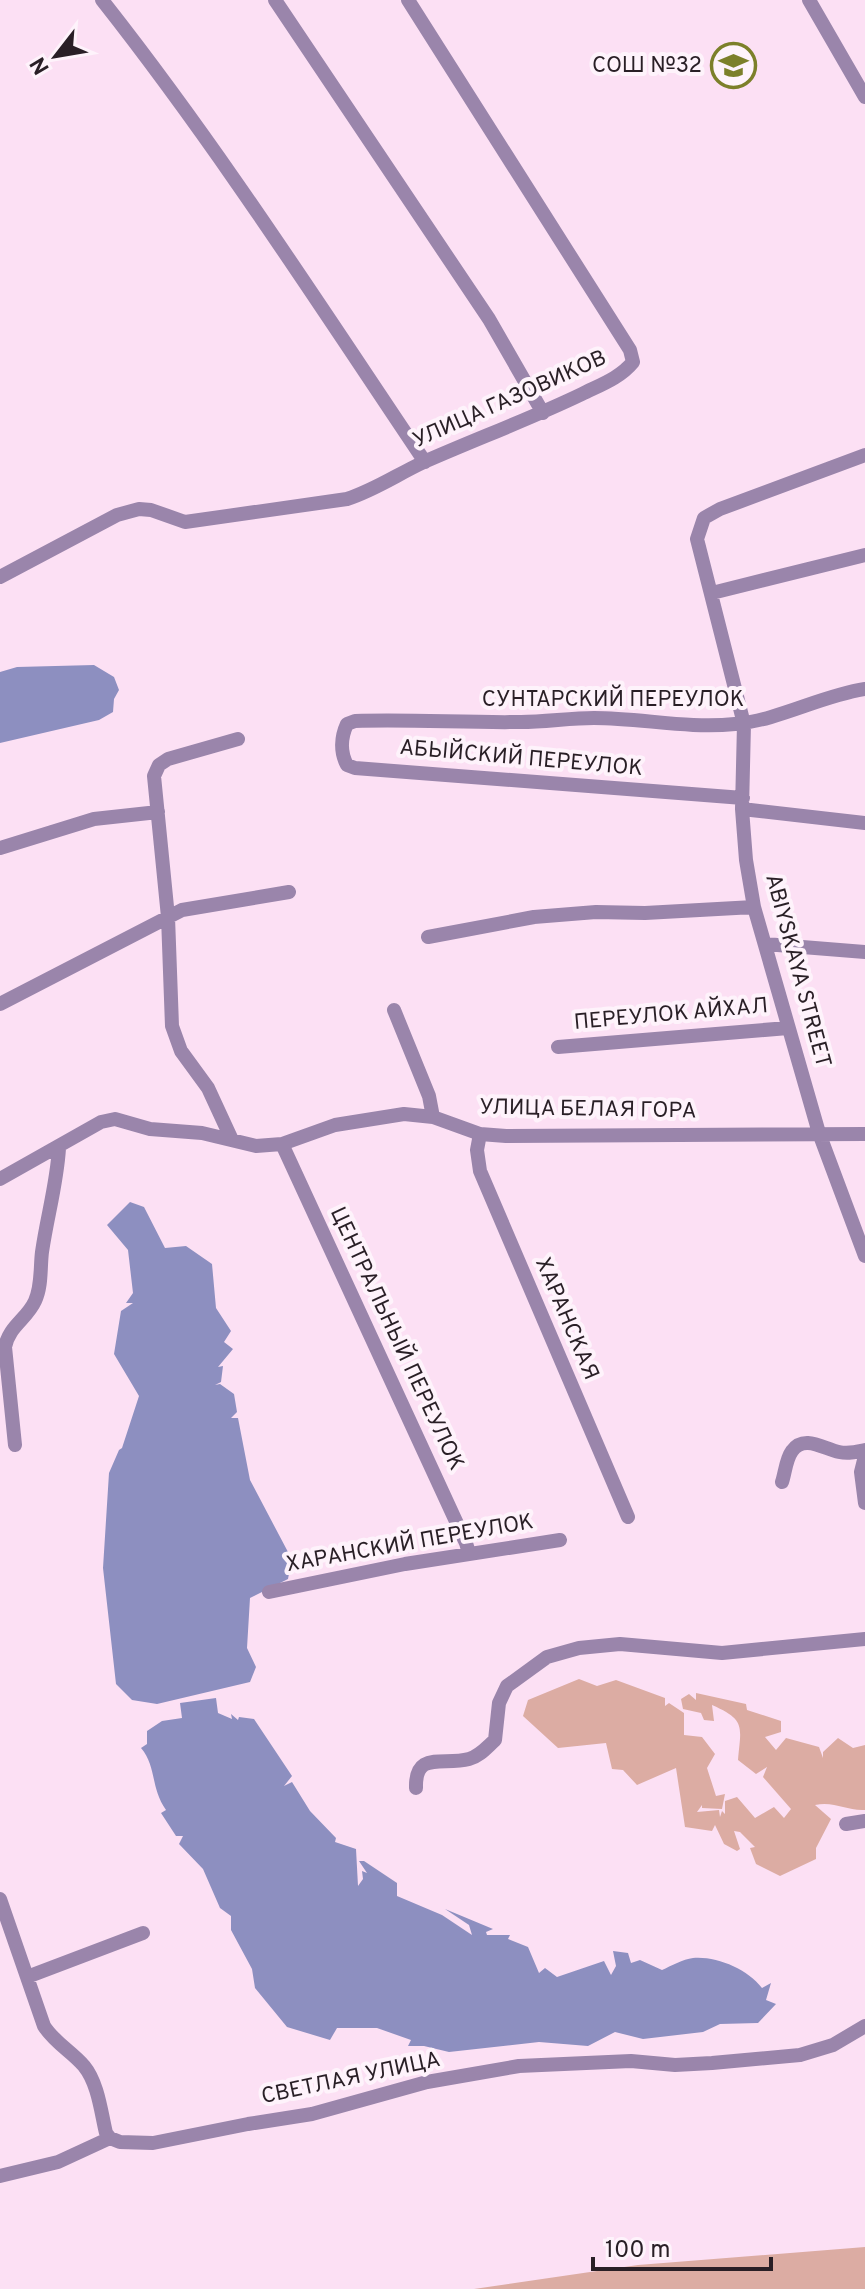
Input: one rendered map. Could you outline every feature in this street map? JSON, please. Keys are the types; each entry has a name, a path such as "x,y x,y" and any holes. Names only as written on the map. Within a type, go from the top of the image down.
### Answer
{"street":[{"path":"102,0 203,136 425,462"},
{"path":"275,0 489,319 543,413"},
{"name":"УЛИЦА ГАЗОВИКОВ","path":"0,577 117,515 139,509 185,522 347,499 369,492 425,462 543,413 626,370 633,362 630,350 408,0"},
{"path":"809,0 865,97"},
{"name":"ABIYSKAYA STREET","path":"865,455 720,509 704,518 697,539 744,724 742,804 746,860 754,907 819,1133 865,1256"},
{"path":"712,593 865,555"},
{"name":"СУНТАРСКИЙ ПЕРЕУЛОК","path":"355,721 525,722 597,718 675,725 744,724 865,689"},
{"name":"АБЫЙСКИЙ ПЕРЕУЛОК","path":"355,721 347,724 342,746 347,765 355,768 742,804 865,823"},
{"path":"232,1140 208,1088 181,1051 172,1026 168,917 154,776 163,761 238,739"},
{"path":"0,848 94,819 158,812"},
{"path":"0,1004 182,910 289,892"},
{"path":"428,937 534,917 754,907"},
{"path":"765,944 865,952"},
{"path":"394,1010 429,1096 433,1117"},
{"name":"ПЕРЕУЛОК АЙХАЛ","path":"558,1047 788,1028"},
{"name":"УЛИЦА БЕЛАЯ ГОРА","path":"0,1179 101,1122 115,1119 150,1129 202,1133 256,1146 282,1144 365,1118 404,1114 433,1117 480,1134 865,1134"},
{"name":"ХАРАНСКАЯ","path":"480,1134 477,1150 480,1171 628,1517"},
{"name":"ЦЕНТРАЛЬНЫЙ ПЕРЕУЛОК","path":"282,1144 469,1553"},
{"path":"15,1445 5,1347 7,1336 34,1303 38,1292 59,1148"},
{"path":"782,1482 790,1452 799,1444 811,1443 838,1452 865,1453 861,1472 865,1503"},
{"name":"ХАРАНСКИЙ ПЕРЕУЛОК","path":"269,1592 469,1553 560,1540"},
{"path":"416,1788 416,1774 422,1765 433,1761 454,1762 474,1758 495,1740 499,1703 507,1686 547,1657 579,1648 620,1644 722,1653 865,1639"},
{"path":"846,1824 865,1821"},
{"path":"0,1899 44,2026 52,2039 86,2068 110,2138 58,2162 0,2176"},
{"path":"27,1977 143,1933"},
{"name":"СВЕТЛАЯ УЛИЦА","path":"110,2138 120,2142 142,2143 176,2139 215,2129 312,2114 414,2086 490,2070 631,2061 675,2065 800,2055 833,2045 865,2026"}],"shaded area":[{"path":"579,1679 597,1686 616,1680 665,1698 665,1706 669,1703 684,1713 684,1735 702,1737 715,1754 707,1768 716,1796 725,1794 722,1809 702,1808 702,1805 697,1812 719,1810 720,1817 722,1811 725,1814 725,1801 737,1797 755,1818 774,1807 784,1818 791,1809 763,1777 767,1767 756,1774 738,1760 739,1725 731,1715 712,1705 714,1721 704,1720 701,1713 683,1709 681,1699 689,1694 696,1700 696,1693 746,1704 747,1710 781,1721 781,1732 765,1737 776,1750 786,1738 819,1747 823,1758 823,1752 838,1738 853,1748 865,1745 865,1810 815,1805 831,1819 816,1848 816,1859 780,1876 756,1864 750,1848 755,1847 740,1832 734,1831 740,1849 737,1851 724,1844 715,1825 712,1831 685,1827 676,1768 637,1785 623,1770 612,1769 606,1743 558,1748 523,1716 528,1700"},
{"path":"865,2247 865,2289 474,2289 638,2265"}],"water":[{"path":"94,665 114,677 119,690 114,699 113,712 99,720 0,743 0,672 17,667"},
{"path":"130,1202 144,1207 165,1248 186,1246 212,1264 216,1308 231,1331 224,1342 233,1349 218,1367 223,1366 221,1382 215,1385 220,1384 234,1394 237,1412 231,1418 238,1418 250,1480 288,1552 282,1555 292,1558 288,1579 250,1598 247,1648 256,1667 250,1682 157,1704 132,1700 116,1684 103,1568 109,1473 122,1448 139,1396 114,1354 121,1311 133,1303 126,1303 133,1293 128,1250 107,1225"},
{"path":"216,1698 218,1713 232,1719 231,1714 238,1720 239,1717 254,1719 292,1776 284,1786 292,1782 310,1811 336,1838 335,1842 356,1849 358,1886 363,1879 362,1871 367,1873 359,1861 364,1861 397,1883 397,1896 442,1915 472,1935 469,1925 445,1909 493,1929 486,1932 487,1935 510,1935 508,1939 528,1947 539,1973 545,1968 557,1977 604,1961 611,1975 616,1966 613,1951 628,1953 631,1963 640,1960 662,1970 689,1959 712,1959 740,1970 762,1988 771,1983 766,2000 776,2004 758,2023 720,2024 703,2032 643,2039 615,2032 588,2046 539,2042 449,2052 408,2046 411,2040 377,2028 337,2028 330,2040 287,2027 255,1988 252,1969 231,1930 231,1916 220,1908 203,1869 179,1844 183,1836 176,1836 161,1813 166,1810 141,1748 147,1744 147,1731 162,1721 182,1718 180,1703"}],"place":[{"name":"СОШ №32","path":"733,66"}]}
